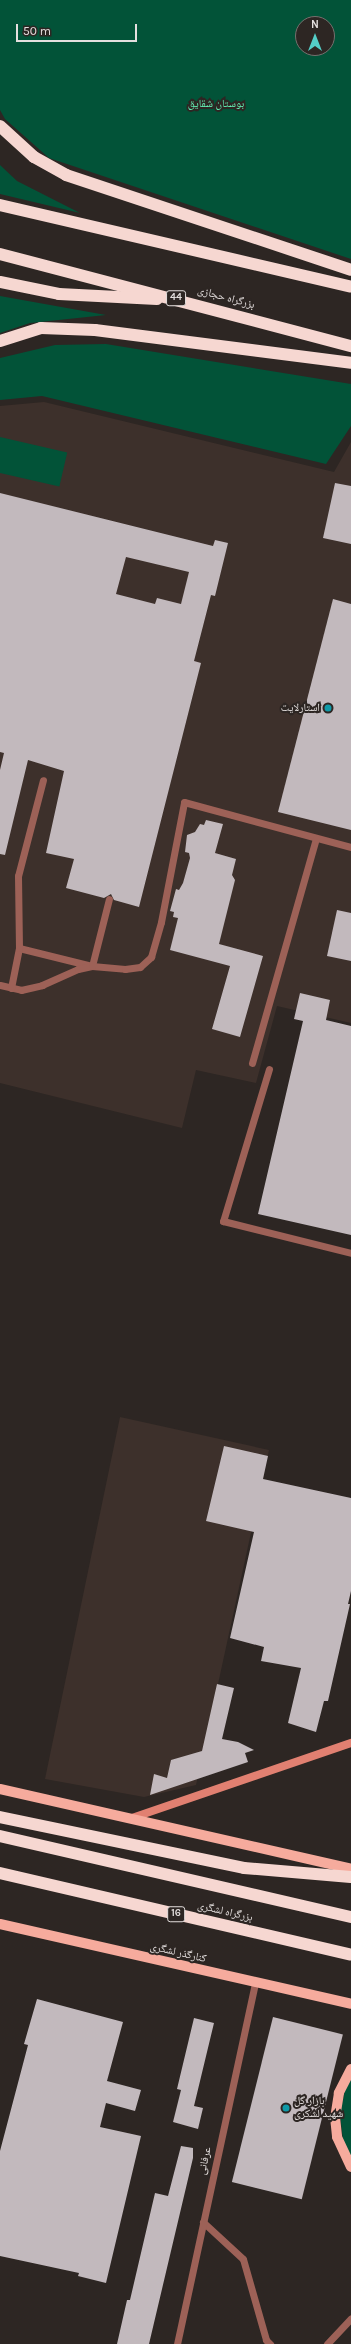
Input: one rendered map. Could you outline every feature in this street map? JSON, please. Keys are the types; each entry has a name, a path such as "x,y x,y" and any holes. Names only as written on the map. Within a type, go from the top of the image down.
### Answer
{"highway":[{"path":"0,126 34,157 66,175 351,270"},
{"path":"0,205 351,287"},
{"name":"بزرگراه حجازی","path":"0,254 184,300 351,346"},
{"path":"0,282 59,294 184,300"},
{"path":"0,341 41,328 95,330 351,363"},
{"path":"0,1817 244,1868 351,1877"},
{"path":"0,1836 351,1917"},
{"name":"بزرگراه لشگری","path":"0,1873 351,1955"}],"main road":[{"path":"0,1789 351,1869"},
{"name":"کنارگذر لشگری","path":"0,1924 351,2004"},
{"path":"351,2069 339,2093 335,2117 337,2137 351,2167"}],"street":[{"path":"129,1819 351,1743"}],"lane":[{"path":"11,988 19,948 18,876 43,780"},
{"path":"19,948 92,966 140,967 151,957 160,922 184,802 316,839 351,847"},
{"path":"252,1063 316,839"},
{"path":"92,966 109,899"},
{"path":"0,985 21,990 42,985 78,969 92,966"},
{"path":"269,1069 223,1221 351,1253"},
{"name":"عرفانی","path":"176,2344 255,1983"},
{"path":"203,2222 244,2259 266,2340 270,2344"},
{"path":"327,2344 351,2318"}],"shaded area":[{"path":"44,402 334,472 351,442 351,1023 277,1006 256,1083 196,1070 182,1128 0,1083 0,406"},
{"path":"120,1417 269,1450 196,1785 144,1797 45,1779"}],"green space":[{"name":"بوستان شقایق","path":"0,0 351,0 351,259 49,158 5,119 0,110"},
{"path":"0,165 17,181 80,213 0,194"},
{"path":"0,296 106,315 30,323 0,333"},
{"path":"106,344 351,384 351,426 326,464 42,396 0,400 0,358 55,345"},
{"path":"0,437 67,453 59,487 0,473"},
{"path":"351,2080 351,2158 343,2140 340,2114 345,2090"}],"building":[{"path":"335,483 351,486 351,544 323,538"},
{"path":"0,493 213,546 215,540 228,543 215,596 211,595 194,661 201,663 139,907 114,900 111,894 104,898 66,888 74,859 46,853 64,771 28,760 5,855 0,854 0,770 4,753 0,752","holes":["126,557 189,572 181,604 157,598 155,604 116,594"]},
{"name":"استارلایت","path":"333,599 351,604 351,830 278,812"},
{"path":"206,820 223,824 215,853 236,859 232,875 235,880 219,944 263,956 240,1037 212,1029 230,966 170,950 178,918 173,917 174,912 170,911 176,889 179,890 183,883 190,858 189,853 185,852 187,835 195,832 200,824 204,825"},
{"path":"337,910 351,913 351,961 327,956"},
{"path":"300,993 330,1000 326,1020 351,1026 351,1235 258,1214 303,1021 294,1019"},
{"path":"224,1446 268,1456 263,1479 351,1498 351,1591 348,1604 350,1604 328,1701 324,1701 316,1732 288,1723 301,1668 261,1661 264,1647 230,1638 254,1532 206,1521"},
{"path":"217,1684 234,1688 222,1739 238,1742 254,1750 245,1753 248,1762 150,1795 154,1774 167,1778 171,1760 202,1751"},
{"path":"37,1999 123,2022 107,2081 141,2090 135,2111 106,2103 100,2127 141,2136 106,2283 78,2276 79,2273 0,2256 0,2151 28,2045 24,2044"},
{"name":"بازار گل شهید لشکری","path":"273,2017 343,2034 302,2199 232,2182"},
{"path":"194,2018 214,2023 194,2106 203,2108 198,2129 173,2122 181,2090 177,2089"},
{"path":"181,2146 193,2148 193,2158 149,2344 117,2344 127,2300 130,2300 155,2193 168,2196"}],"place":[{"name":"استارلایت","path":"328,708"},
{"name":"بازار گل شهید لشکری","path":"286,2108"}]}
